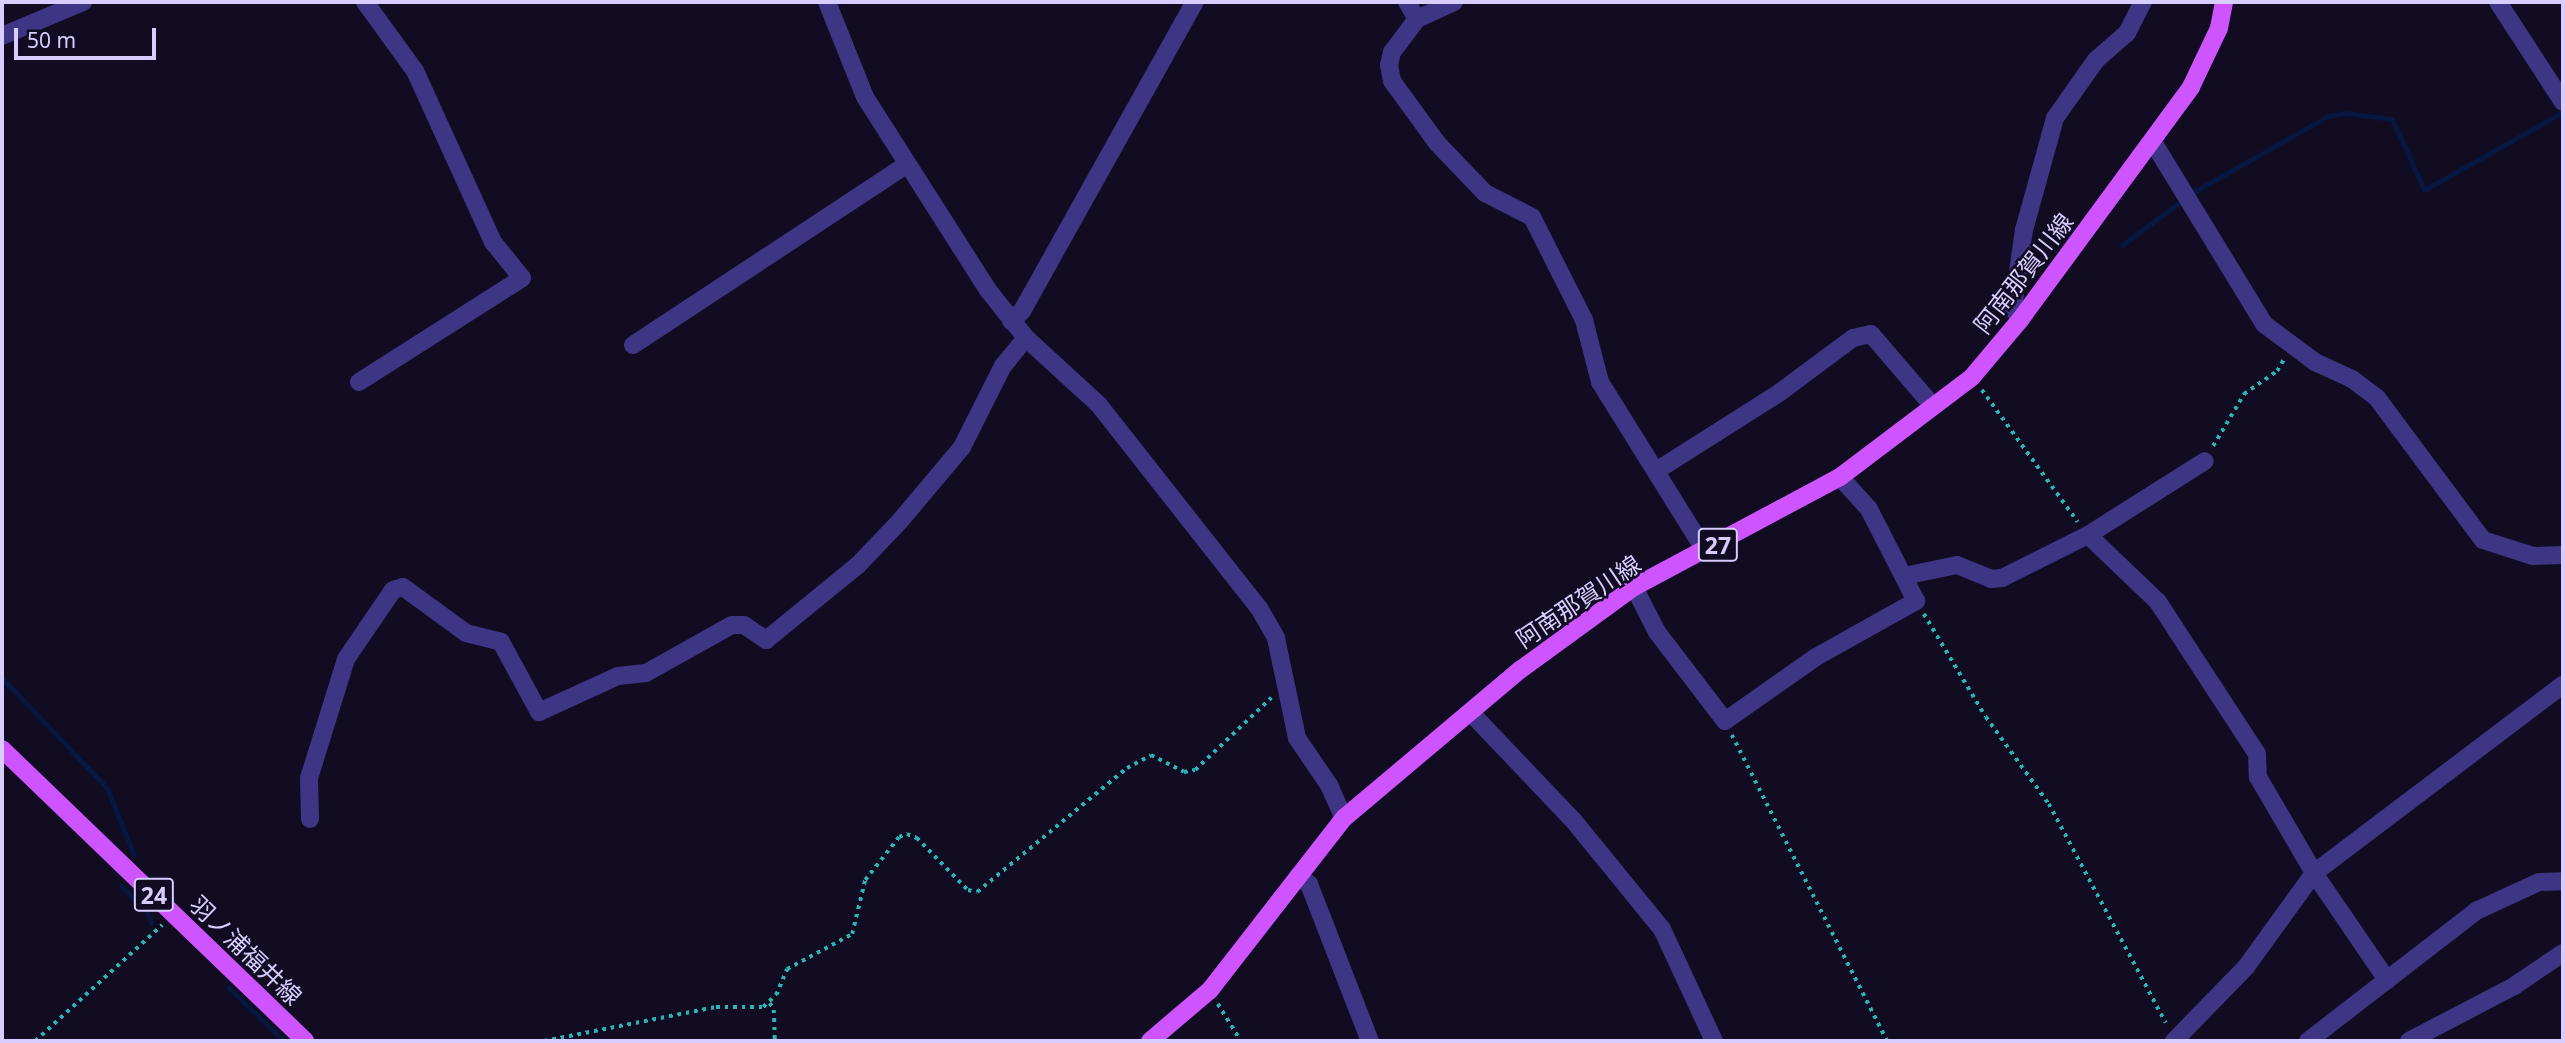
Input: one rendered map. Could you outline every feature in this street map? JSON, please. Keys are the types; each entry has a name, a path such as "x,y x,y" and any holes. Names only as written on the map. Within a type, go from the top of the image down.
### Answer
{"main road":[{"name":"阿南那賀川線","path":"1150,1041 1210,990 1344,818 1520,670 1634,587 1706,552 1840,477 1972,377 2020,320 2192,88 2219,28 2224,2"},
{"name":"羽ノ浦福井線","path":"2,749 305,1041"}],"street":[{"path":"2,36 83,2"},
{"path":"359,382 522,278 494,242 415,71 365,2"},
{"path":"827,2 865,97 1011,321 1099,405 1259,608 1276,639 1297,738 1329,785 1344,818"},
{"path":"1011,321 1022,311 1195,2"},
{"path":"1407,2 1418,19"},
{"path":"1454,2 1418,19 1392,52 1389,65 1392,82 1437,143 1485,193 1532,217 1584,320 1600,382 1706,552"},
{"path":"2020,320 2013,307 2024,230 2055,118 2096,60 2127,33 2143,2"},
{"path":"2498,2 2563,102"},
{"path":"2153,142 2250,306 2264,324 2293,346 2377,398 2483,540 2533,556 2563,555"},
{"path":"633,345 907,164"},
{"path":"1656,471 1779,393 1853,338 1871,334 1933,406"},
{"path":"310,819 309,778 346,659 393,590 403,587 466,633 501,642 539,712 618,676 646,673 732,625 744,625 766,640 858,565 900,521 962,447 1003,366 1026,338"},
{"path":"1904,576 1957,565 1991,579 2002,578 2088,535 2205,461"},
{"path":"1634,587 1657,632 1725,721 1816,657 1916,601 1869,509 1840,477"},
{"path":"2088,535 2158,602 2257,754 2258,777 2314,873 2387,980"},
{"path":"2175,1040 2246,967 2314,873 2563,685"},
{"path":"1471,713 1573,820 1662,929 1714,1041"},
{"path":"1298,876 1309,884 1370,1041"},
{"path":"2308,1041 2476,911 2539,883 2563,881"},
{"path":"2409,1041 2514,986 2563,953"}],"path":[{"path":"2205,461 2244,394 2277,371 2293,346"},
{"path":"1972,377 2088,535"},
{"path":"1916,601 1986,717 2049,804 2175,1040"},
{"path":"770,1003 787,969 852,934 865,880 899,837 907,834 917,838 968,890 977,891 1127,768 1151,755 1184,772 1195,770 1286,688"},
{"path":"1725,721 1886,1041"},
{"path":"35,1041 145,943 172,913"},
{"path":"1210,990 1241,1041"},
{"path":"544,1041 716,1007 770,1003"},
{"path":"770,1003 774,1010 775,1041"}],"waterway":[{"path":"2122,245 2192,193 2328,116 2345,113 2392,119 2424,190 2563,112"},
{"path":"2,678 107,788 134,855"},
{"path":"121,886 146,910 151,923"},
{"path":"229,988 284,1041"}]}
